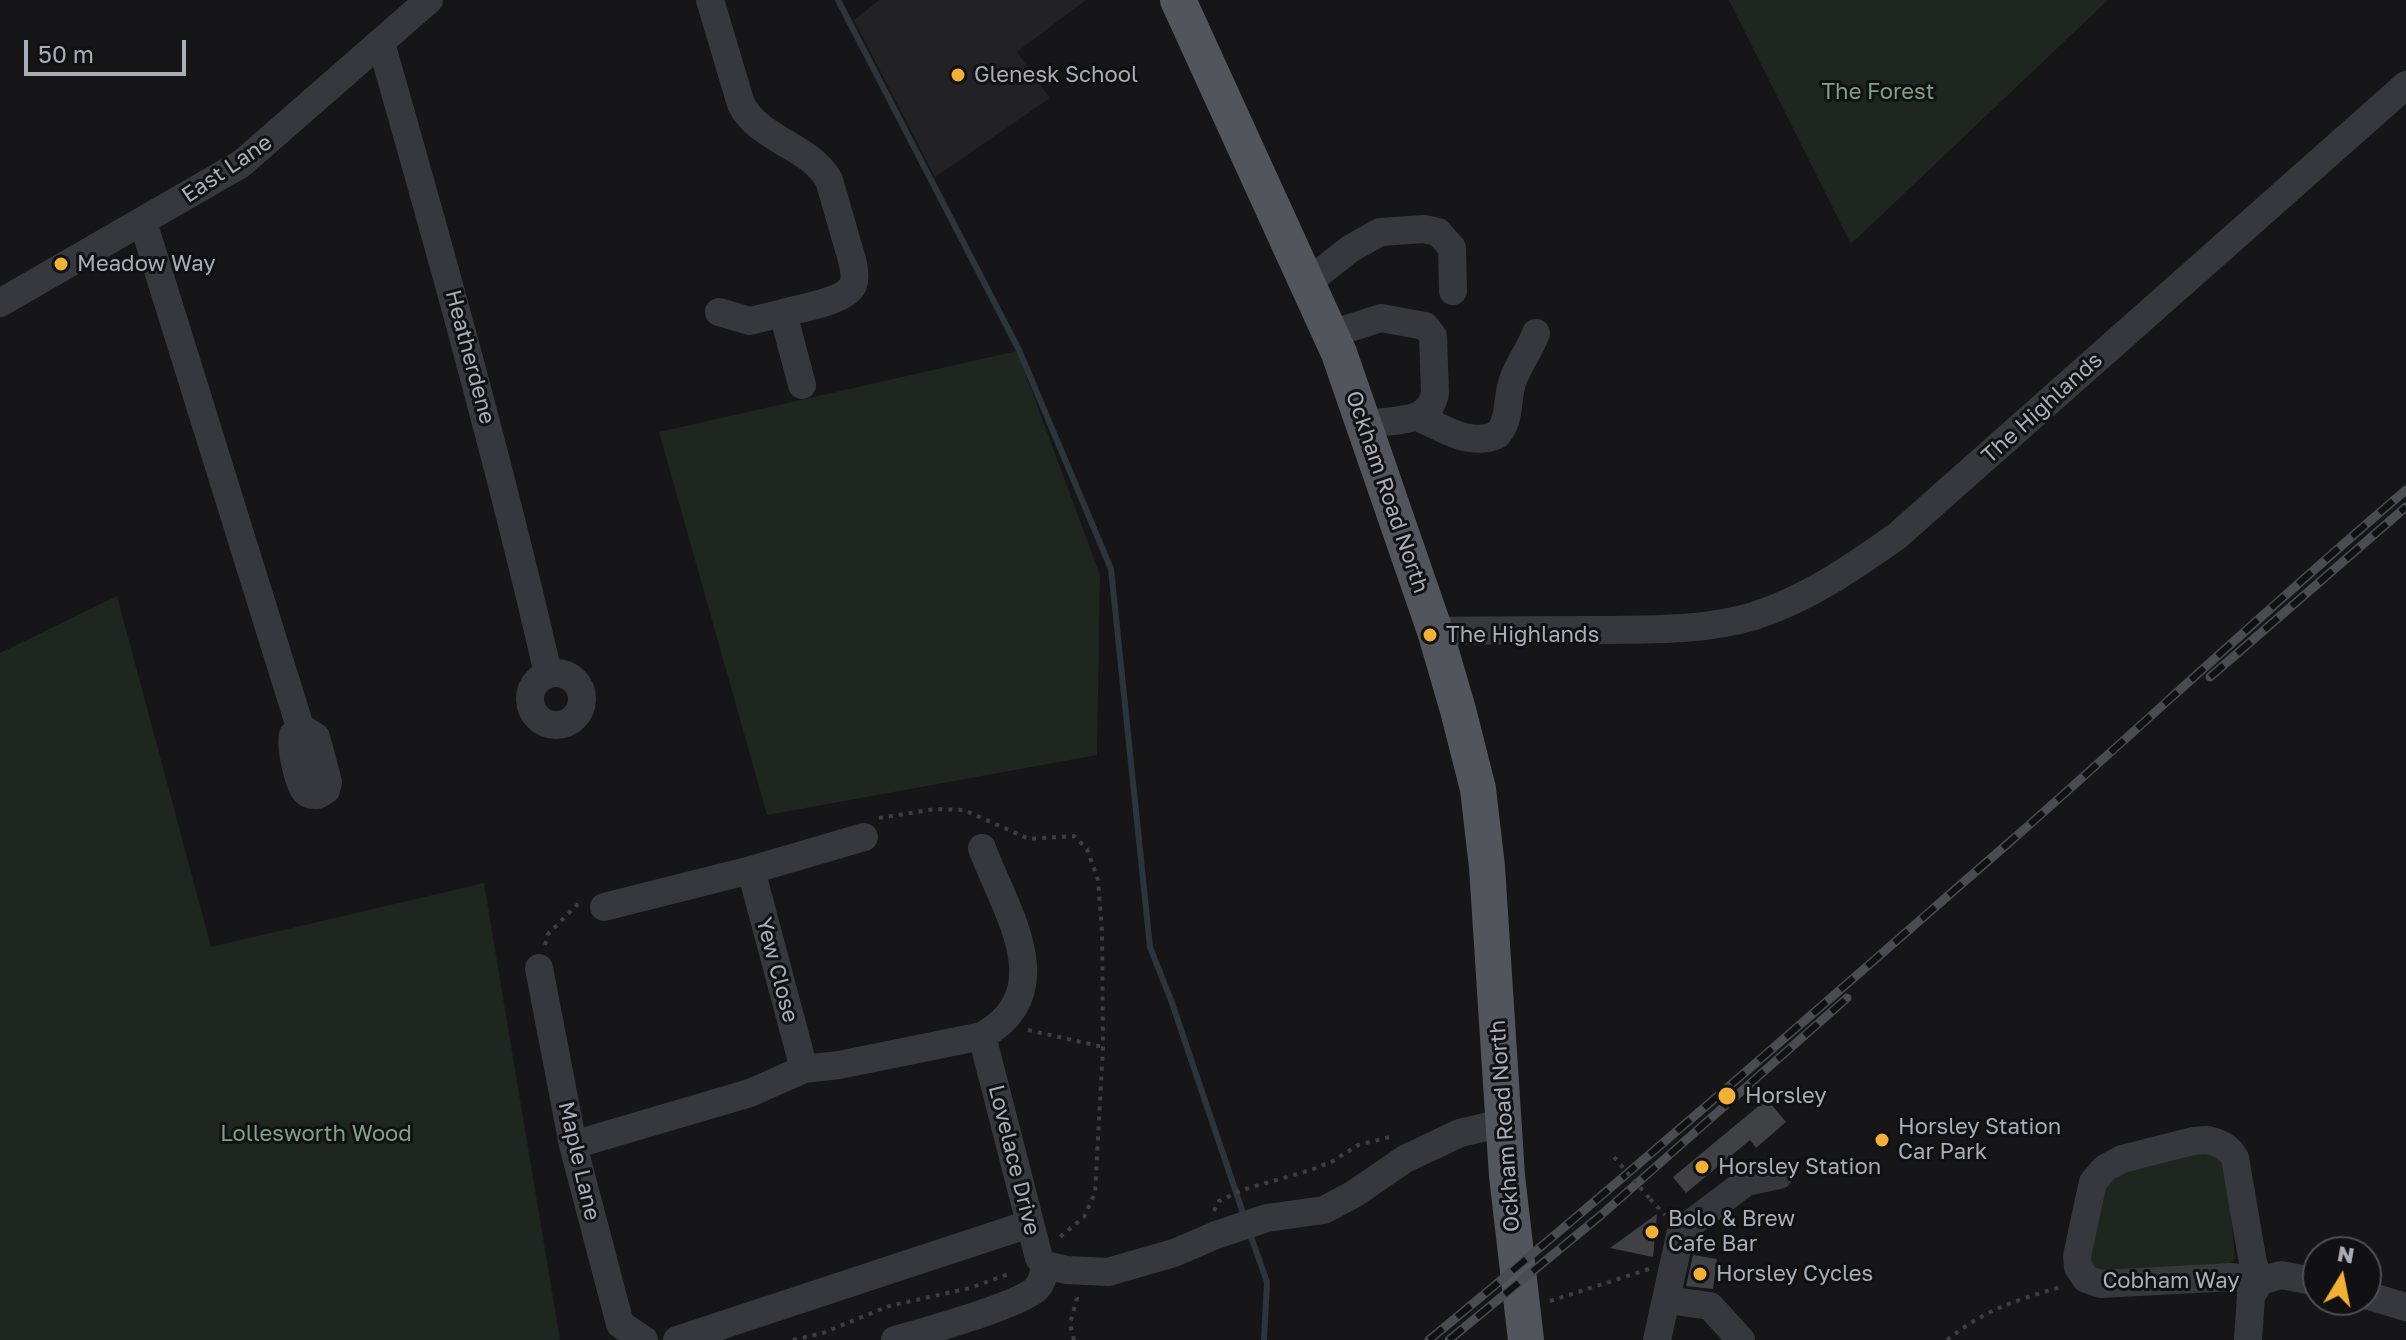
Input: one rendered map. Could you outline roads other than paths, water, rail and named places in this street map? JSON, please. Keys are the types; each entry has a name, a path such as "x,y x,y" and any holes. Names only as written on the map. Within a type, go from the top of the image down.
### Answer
{"main road":[{"name":"Ockham Road North","path":"1178,0 1331,334 1435,631 1478,789 1487,867 1503,1123 1524,1325"}],"street":[{"name":"East Lane","path":"4,291 143,222 241,164 429,0"},
{"path":"710,0 746,114 762,131 822,168 829,180 855,273 853,286 844,295 783,313 750,321 719,312"},
{"name":"Heatherdene","path":"381,43 472,360 548,673"},
{"name":"The Highlands","path":"1435,631 1672,629 1712,625 1752,617 1827,584 1897,536 2406,85"},
{"path":"143,222 301,730"},
{"path":"1307,283 1350,249 1380,232 1424,229 1438,232 1452,248 1453,291"},
{"path":"783,313 802,385"},
{"path":"1331,334 1381,318 1430,329 1433,336 1435,393 1430,406 1418,417"},
{"path":"1364,425 1418,417 1460,437 1474,440 1497,435 1506,420 1512,381 1536,333"},
{"path":"604,907 751,870 864,837"},
{"path":"573,1145 750,1093 804,1069 839,1065 992,1030 1020,998 1025,956 982,848"},
{"name":"Yew Close","path":"751,870 804,1069"},
{"name":"Maple Lane","path":"539,968 573,1145 620,1324 644,1340"},
{"name":"Lovelace Drive","path":"992,1030 1011,1141 1039,1250"},
{"path":"677,1340 1039,1250 1067,1270 1108,1272 1174,1253 1260,1220 1324,1210 1354,1194 1405,1159 1460,1133 1503,1123"},
{"name":"Cobham Way","path":"2260,1281 2253,1263 2235,1158 2230,1149 2218,1142 2193,1141 2122,1159 2105,1168 2093,1182 2077,1256 2078,1267 2086,1279 2101,1284 2233,1277 2260,1281 2281,1275 2302,1279"},
{"path":"1657,1340 1681,1231 1746,1182 1779,1175"},
{"path":"895,1340 946,1333 1017,1301 1036,1289 1043,1278 1039,1250"},
{"name":"Cobham Way","path":"2248,1340 2251,1296 2260,1281"},
{"path":"1667,1300 1710,1306 1741,1340"},
{"path":"2382,1300 2406,1307"}],"waterway":[{"path":"838,0 1019,350 1111,569 1150,947 1244,1216"},
{"path":"1249,1231 1267,1282 1264,1340"}],"railway":[{"path":"1429,1340 1650,1154 2012,840 2406,490"},
{"path":"2210,677 2406,507"},
{"path":"1449,1340 1600,1216 1847,998"}],"place":[{"name":"Glenesk School","path":"958,75"},
{"name":"Meadow Way","path":"61,264"},
{"name":"The Highlands","path":"1430,635"},
{"name":"Horsley","path":"1727,1096"},
{"name":"Horsley Station Car Park","path":"1882,1140"},
{"name":"Horsley Station","path":"1702,1167"},
{"name":"Bolo & Brew Cafe Bar","path":"1652,1232"},
{"name":"Horsley Cycles","path":"1700,1274"}],"park label":[{"name":"The Forest","path":"1878,92"},
{"name":"Lollesworth Wood","path":"316,1134"}]}
